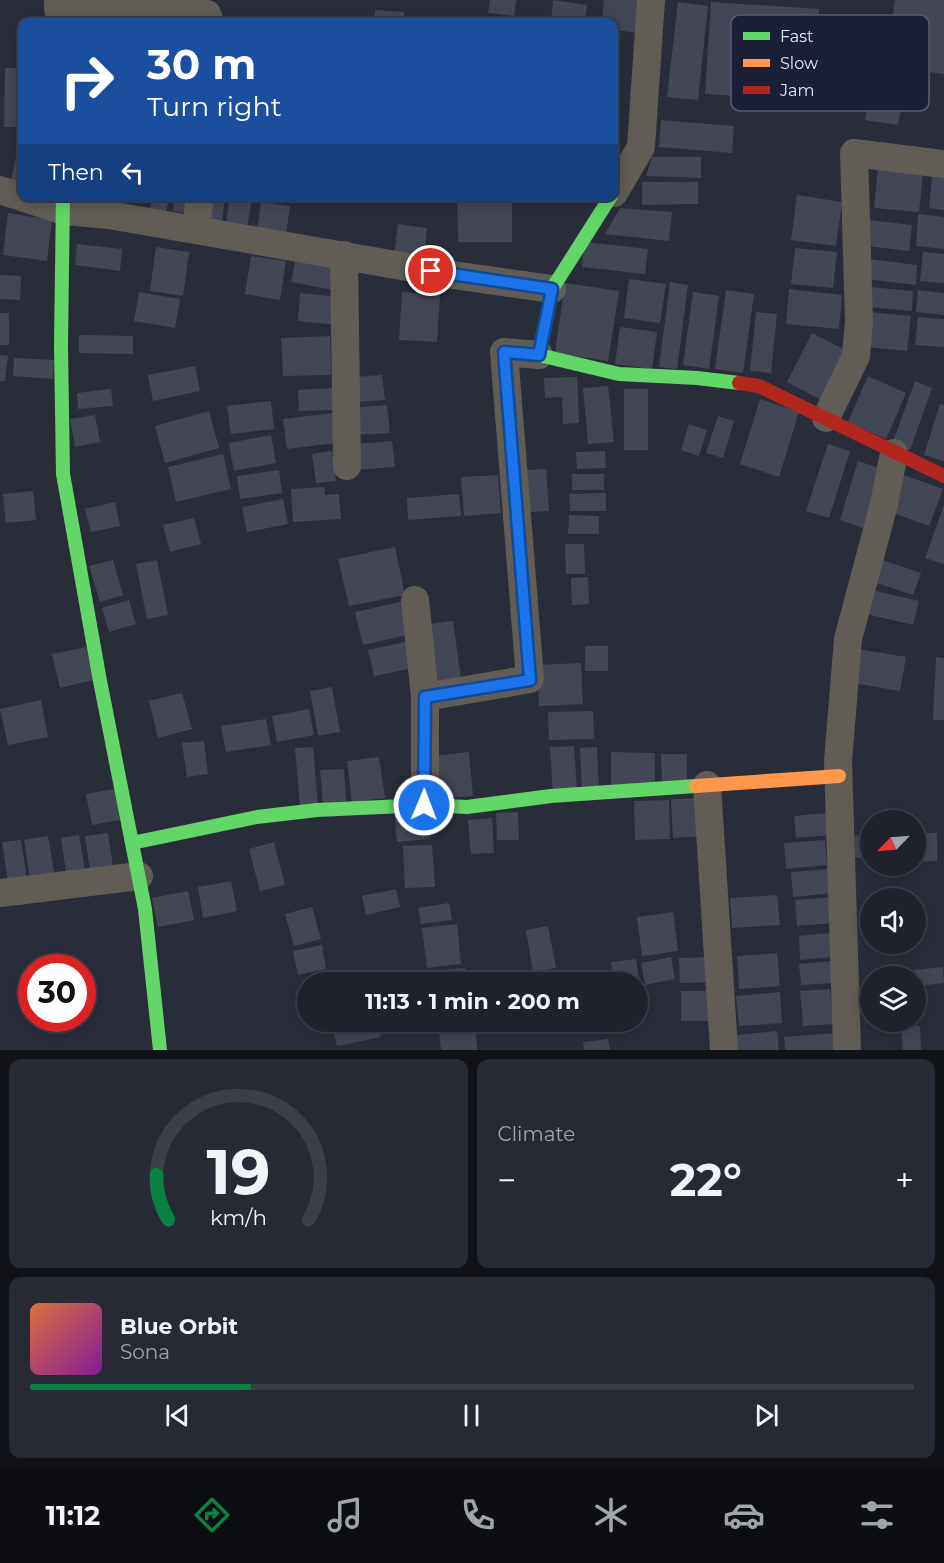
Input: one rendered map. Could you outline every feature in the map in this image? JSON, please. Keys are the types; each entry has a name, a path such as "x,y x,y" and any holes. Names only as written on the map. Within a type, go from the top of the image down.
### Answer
{"street":[{"path":"618,186 641,147 651,0"},
{"path":"58,11 117,6 177,7 207,14 208,18"},
{"path":"826,417 856,356 859,321 854,153 944,165"},
{"path":"0,190 18,194"},
{"path":"196,230 199,201"},
{"path":"539,355 552,289 608,201"},
{"path":"160,1050 145,909 100,681 63,474 61,346 63,204 109,215 453,275 552,289"},
{"path":"344,255 347,466"},
{"path":"425,697 530,680 504,352 539,355 619,374 697,378 759,386 944,476"},
{"path":"847,1050 838,761 848,639 884,504 894,453"},
{"path":"415,600 425,697 424,805"},
{"path":"132,843 257,817 317,810 424,805 468,807 551,796 839,776"},
{"path":"707,785 724,1050"},
{"path":"0,893 139,876"}],"building":[{"path":"490,0 516,0 514,16 488,13"},
{"path":"553,0 587,5 585,18 551,18"},
{"path":"604,0 642,0 639,33 618,30 618,18 602,18"},
{"path":"895,0 944,0 944,74 929,72 929,15 893,15"},
{"path":"678,2 708,6 698,100 667,97"},
{"path":"711,2 819,9 819,15 731,15 731,96 705,94"},
{"path":"375,10 404,12 403,18 374,18"},
{"path":"5,68 18,68 18,127 4,127"},
{"path":"866,111 900,111 898,125 865,120"},
{"path":"661,120 734,126 732,153 659,147"},
{"path":"18,148 18,183 11,181"},
{"path":"652,157 701,157 701,178 646,176"},
{"path":"878,168 923,172 919,212 874,208"},
{"path":"932,177 944,178 944,210 929,208"},
{"path":"642,182 698,182 698,204 642,205"},
{"path":"797,195 842,202 836,246 791,240"},
{"path":"152,201 169,201 166,212 150,209"},
{"path":"174,201 195,201 194,214 173,211"},
{"path":"208,201 224,201 222,222 205,220"},
{"path":"229,201 252,201 247,228 226,224"},
{"path":"457,201 512,201 512,242 458,242"},
{"path":"261,202 290,206 286,235 257,231"},
{"path":"620,208 672,212 669,241 605,234"},
{"path":"8,213 52,220 47,261 3,255"},
{"path":"918,214 944,217 944,249 916,246"},
{"path":"869,220 912,225 909,251 867,246"},
{"path":"398,224 427,228 424,260 394,256"},
{"path":"584,242 648,249 645,274 582,267"},
{"path":"77,244 122,249 120,271 75,265"},
{"path":"156,247 189,252 183,296 150,291"},
{"path":"795,248 837,252 833,288 791,284"},
{"path":"923,252 944,254 944,283 920,281"},
{"path":"251,256 286,261 280,300 245,294"},
{"path":"296,258 338,267 333,290 291,282"},
{"path":"869,259 917,265 916,285 867,279"},
{"path":"0,275 21,276 20,300 0,299"},
{"path":"629,279 666,284 660,323 624,318"},
{"path":"670,282 688,285 677,369 659,367"},
{"path":"565,283 619,291 608,361 555,353"},
{"path":"870,287 913,291 912,311 868,307"},
{"path":"789,289 842,295 839,329 786,324"},
{"path":"726,290 754,294 743,373 715,369"},
{"path":"918,290 944,293 944,315 916,312"},
{"path":"139,292 180,299 175,328 134,321"},
{"path":"402,292 440,295 437,342 399,340"},
{"path":"693,292 719,296 709,369 683,365"},
{"path":"300,293 340,297 337,325 298,321"},
{"path":"756,312 777,314 771,373 750,371"},
{"path":"869,312 911,316 907,351 866,347"},
{"path":"0,313 9,313 9,345 0,345"},
{"path":"918,317 944,319 944,347 915,345"},
{"path":"620,327 657,332 652,369 615,364"},
{"path":"812,333 847,351 821,400 787,382"},
{"path":"79,335 133,336 133,354 79,353"},
{"path":"330,336 331,375 283,376 281,338"},
{"path":"0,355 8,356 5,381 0,381"},
{"path":"14,358 54,360 53,379 13,376"},
{"path":"195,366 200,391 153,401 148,375"},
{"path":"382,375 385,400 357,402 354,377"},
{"path":"868,376 906,393 886,439 848,422"},
{"path":"577,377 579,423 563,424 562,397 545,398 544,378"},
{"path":"915,381 932,388 910,450 892,444"},
{"path":"608,386 614,442 588,444 583,388"},
{"path":"333,388 335,410 299,411 298,390"},
{"path":"111,389 113,406 78,409 77,393"},
{"path":"624,389 648,389 648,450 624,450"},
{"path":"760,399 799,412 779,477 740,464"},
{"path":"271,401 274,429 231,434 227,406"},
{"path":"940,404 944,405 944,461 924,455"},
{"path":"387,405 390,433 352,435 350,408"},
{"path":"209,411 219,448 165,463 155,426"},
{"path":"332,413 336,443 287,449 283,419"},
{"path":"95,415 100,442 75,447 70,419"},
{"path":"718,416 734,421 723,458 706,453"},
{"path":"689,424 707,430 699,456 681,450"},
{"path":"271,435 276,463 234,471 229,443"},
{"path":"392,441 395,467 356,470 354,444"},
{"path":"828,444 850,451 829,518 806,511"},
{"path":"332,451 336,481 316,483 312,454"},
{"path":"605,451 606,468 577,469 576,452"},
{"path":"223,454 231,489 176,502 168,467"},
{"path":"858,461 885,470 866,529 840,520"},
{"path":"546,469 549,511 517,513 514,471"},
{"path":"279,470 282,493 240,499 237,476"},
{"path":"572,474 604,474 604,490 572,490"},
{"path":"901,474 943,489 929,526 888,511"},
{"path":"498,475 501,513 464,516 461,477"},
{"path":"325,487 325,495 339,494 341,519 293,522 291,489"},
{"path":"33,491 36,520 6,523 3,494"},
{"path":"606,493 606,511 570,511 569,494"},
{"path":"459,494 461,516 408,520 407,498"},
{"path":"283,499 288,524 247,532 242,507"},
{"path":"115,502 120,526 91,532 85,509"},
{"path":"944,505 944,564 925,558"},
{"path":"569,515 599,516 599,534 568,534"},
{"path":"194,518 201,544 170,552 163,525"},
{"path":"565,544 584,544 585,574 566,574"},
{"path":"395,547 405,595 349,606 338,559"},
{"path":"113,560 123,595 100,602 89,566"},
{"path":"157,560 168,615 147,619 136,564"},
{"path":"882,560 921,573 913,595 874,582"},
{"path":"588,577 589,604 572,605 571,578"},
{"path":"868,589 919,601 913,625 862,613"},
{"path":"129,600 136,624 109,632 102,608"},
{"path":"404,601 412,634 363,645 355,612"},
{"path":"453,621 462,686 429,690 421,625"},
{"path":"409,641 414,668 374,676 368,650"},
{"path":"585,646 608,646 608,671 585,671"},
{"path":"86,647 94,680 60,688 52,654"},
{"path":"858,649 906,657 900,691 853,683"},
{"path":"936,657 944,658 944,720 933,720"},
{"path":"581,663 583,704 539,706 537,665"},
{"path":"332,687 340,732 318,736 310,691"},
{"path":"182,693 192,729 158,738 149,701"},
{"path":"41,700 48,737 8,745 0,709"},
{"path":"309,709 314,735 277,742 272,716"},
{"path":"593,711 594,739 549,740 548,712"},
{"path":"266,719 271,745 226,752 221,726"},
{"path":"204,741 208,774 187,777 182,743"},
{"path":"574,746 577,791 553,793 550,747"},
{"path":"313,747 318,806 300,807 295,748"},
{"path":"597,747 599,789 582,790 580,748"},
{"path":"469,752 473,796 435,799 431,756"},
{"path":"611,752 655,753 655,786 611,785"},
{"path":"661,754 687,754 687,783 662,784"},
{"path":"379,757 385,798 352,802 347,761"},
{"path":"344,769 346,801 323,803 320,770"},
{"path":"115,789 120,820 92,825 86,794"},
{"path":"704,798 707,836 673,838 671,799"},
{"path":"669,800 670,839 635,840 634,801"},
{"path":"427,809 430,839 397,842 394,812"},
{"path":"518,812 519,840 497,840 496,813"},
{"path":"827,813 829,835 796,838 794,816"},
{"path":"492,818 494,853 471,854 468,820"},
{"path":"108,833 114,873 91,877 85,836"},
{"path":"926,833 937,833 937,861 926,862"},
{"path":"79,835 86,876 67,879 61,838"},
{"path":"849,835 860,836 860,858 849,858"},
{"path":"48,836 55,877 30,881 24,840"},
{"path":"21,840 27,878 8,881 2,842"},
{"path":"825,840 827,865 786,869 784,843"},
{"path":"274,842 285,885 260,891 249,849"},
{"path":"432,845 435,887 405,888 403,846"},
{"path":"831,869 833,893 793,897 791,872"},
{"path":"231,881 237,911 203,918 198,887"},
{"path":"396,889 400,907 366,915 362,896"},
{"path":"188,891 194,920 158,927 152,898"},
{"path":"777,895 780,925 732,928 730,898"},
{"path":"831,897 833,923 797,926 795,900"},
{"path":"449,903 452,920 421,924 418,908"},
{"path":"312,907 321,939 294,946 285,914"},
{"path":"673,912 678,951 642,956 637,917"},
{"path":"457,924 461,964 427,968 422,928"},
{"path":"548,926 556,968 533,972 526,930"},
{"path":"831,933 833,957 800,960 799,936"},
{"path":"322,945 326,969 297,972 293,951"},
{"path":"777,953 780,986 739,989 737,956"},
{"path":"671,957 675,979 648,984 648,972 643,972 641,963"},
{"path":"714,957 715,982 680,983 679,958"},
{"path":"636,959 638,972 612,972 611,962"},
{"path":"831,961 833,983 801,985 799,964"},
{"path":"943,967 944,983 926,985 926,969"},
{"path":"465,968 465,972 431,972"},
{"path":"830,989 833,1024 803,1026 800,991"},
{"path":"681,991 717,991 717,1021 681,1021"},
{"path":"780,992 782,1023 739,1026 736,996"},
{"path":"777,1031 779,1050 738,1050 736,1035"},
{"path":"334,1032 380,1032 381,1037 337,1046"},
{"path":"439,1032 476,1032 477,1050 441,1050"},
{"path":"901,1032 920,1032 921,1050 903,1050"},
{"path":"836,1033 837,1050 785,1050 784,1037"},
{"path":"608,1039 610,1050 584,1050 583,1042"}],"traffic: fast":[{"path":"63,201 61,346 63,474 100,681 145,909 160,1050"},
{"path":"608,201 552,289 539,355 619,374 697,378 739,383"},
{"path":"132,843 257,817 317,810 425,805 467,807 551,796 696,786"}],"traffic: slow":[{"path":"696,786 839,776"}],"traffic: jam":[{"path":"739,383 759,386 944,476"}],"route":[{"path":"424,805 425,697 530,680 504,352 539,355 552,289 431,271"}]}
